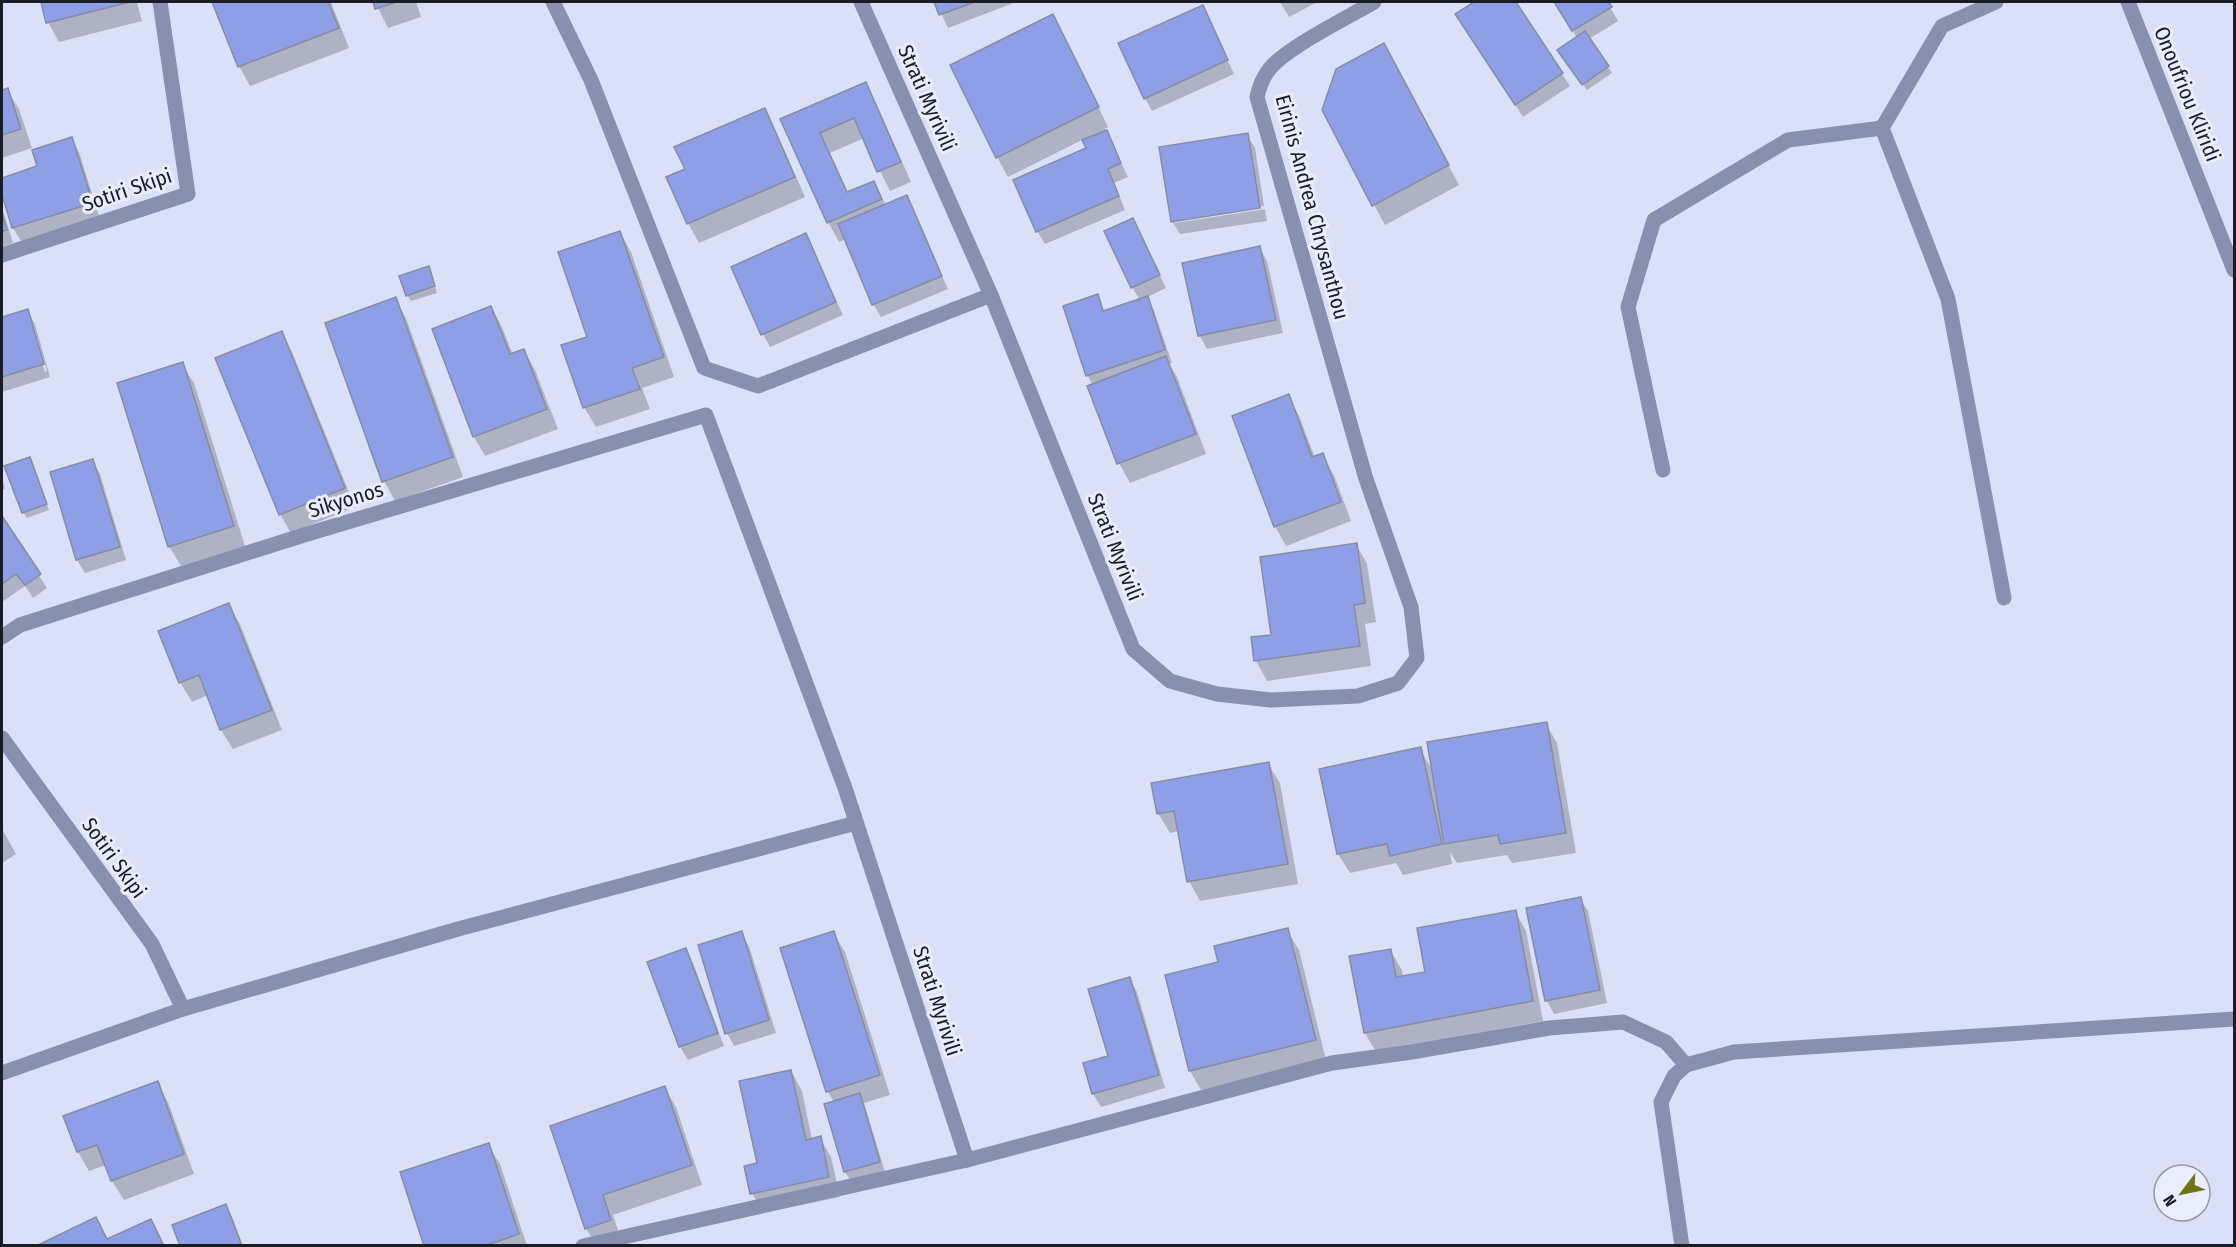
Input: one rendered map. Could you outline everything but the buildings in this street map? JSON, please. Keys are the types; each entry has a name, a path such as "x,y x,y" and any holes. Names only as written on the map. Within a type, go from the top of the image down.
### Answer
{"street":[{"name":"Sotiri Skipi","path":"2,255 188,194 160,2"},
{"path":"553,2 591,80 704,368 758,386 991,295"},
{"name":"Strati Myrivili","path":"861,2 991,295 1133,649 1170,681 1217,694 1271,700 1358,696 1398,683 1417,658 1411,608 1366,479"},
{"name":"Eirinis Andrea Chrysanthou","path":"1366,479 1257,97 1260,84 1268,69 1285,55 1374,2"},
{"path":"1882,128 1942,26 1996,2"},
{"name":"Onoufriou Kliridi","path":"2127,2 2235,270"},
{"path":"1663,470 1628,307 1654,220 1788,140 1882,128"},
{"path":"1882,128 1948,299 2004,598"},
{"name":"Strati Myrivili","path":"706,415 856,824 967,1160"},
{"name":"Sikyonos","path":"2,637 20,626 304,535 706,415"},
{"name":"Sotiri Skipi","path":"2,738 152,944 183,1009"},
{"path":"2,1073 183,1009 458,929 856,824"},
{"path":"1682,1245 1661,1102 1674,1076 1686,1065 1734,1052 2235,1019"},
{"path":"583,1245 967,1160 1332,1063 1412,1052 1549,1028 1623,1022 1666,1042 1686,1065"}]}
